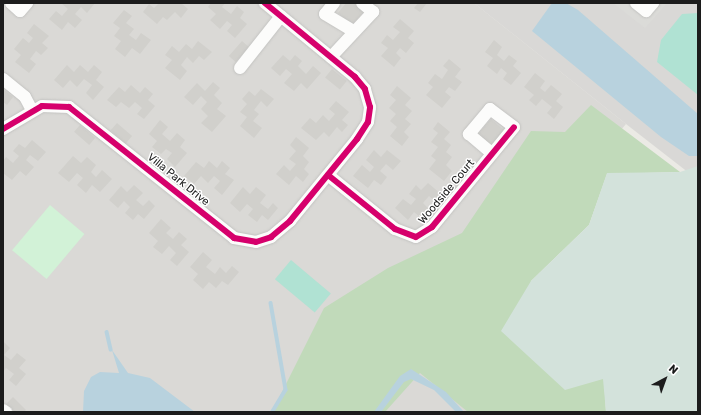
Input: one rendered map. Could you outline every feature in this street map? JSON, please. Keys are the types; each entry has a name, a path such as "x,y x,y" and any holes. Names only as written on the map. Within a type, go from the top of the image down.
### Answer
{"street":[{"path":"11,3 20,11 27,3"},
{"name":"Villa Park Drive","path":"3,129 32,110 57,104 83,115 241,241 256,242 279,232 328,175 363,131 370,107 365,89 331,57 265,3"},
{"path":"334,3 325,14 353,31"},
{"path":"331,57 353,31 373,12 362,3"},
{"path":"636,3 646,11 653,3"},
{"path":"240,68 281,16"},
{"path":"3,79 25,97 32,110"},
{"name":"Woodside Court","path":"328,175 395,229 416,237 432,227 514,127 490,109 469,134 492,153"}],"shaded area":[{"path":"3,3 474,3 626,124 442,342 525,412 3,412"},
{"path":"474,3 698,3 698,180 626,124"},
{"path":"613,3 667,3 645,28"},
{"path":"698,166 698,412 606,412 603,379 565,390 501,331 531,281 589,225 607,173 680,172"}],"green space":[{"path":"698,13 698,95 657,62 661,40 682,14"},
{"path":"591,105 680,172 607,174 589,225 531,281 604,379 606,412 468,412 420,373 385,412 272,412 324,308 388,268 462,233 531,131 565,132"},
{"path":"50,205 84,234 47,279 12,250"},
{"path":"291,260 331,293 315,313 275,279"}],"water":[{"path":"552,3 566,3 578,10 698,114 698,156 689,156 661,137 532,31"},
{"path":"112,350 128,373 150,378 195,412 83,412 84,391 91,377 100,372 119,373"},
{"path":"411,369 446,392 464,412 456,412 434,390 411,379 404,382 381,412 374,412 400,376"}],"building":[{"path":"61,3 95,3 87,13 81,7 75,14 82,20 75,28 68,22 62,30 49,19 56,11 62,16 68,9"},
{"path":"159,3 181,3 188,9 181,18 175,12 167,20 163,17 157,24 143,12 149,4 154,8"},
{"path":"211,3 225,3 222,7 231,14 237,6 244,12 240,18 247,24 235,38 227,31 232,25 227,21 220,29 210,20 216,14 208,7"},
{"path":"346,3 356,3 365,10 352,25 338,13"},
{"path":"418,3 427,3 420,12 414,8"},
{"path":"124,10 132,16 126,23 134,29 129,35 136,40 141,33 151,40 140,54 132,48 125,57 115,49 121,41 114,36 120,28 113,23"},
{"path":"400,19 414,31 408,38 414,43 406,53 400,48 396,53 401,58 394,67 381,56 388,48 381,43 387,35 393,40 400,32 393,27"},
{"path":"34,24 49,36 42,43 48,48 41,55 36,51 30,59 36,64 29,73 15,62 21,55 14,49 23,38 29,43 33,38 27,33"},
{"path":"494,40 502,47 497,55 504,61 509,55 517,61 513,66 521,73 511,85 503,79 507,73 501,68 497,74 487,66 493,58 485,52"},
{"path":"198,41 212,52 204,60 199,56 193,63 187,57 181,65 187,71 180,80 165,68 172,60 165,55 172,46 179,52 186,44 192,49"},
{"path":"242,41 249,47 236,62 229,56"},
{"path":"283,55 290,61 295,55 302,61 298,66 306,74 313,66 321,73 307,89 301,83 294,91 284,83 292,74 286,69 280,76 271,68"},
{"path":"449,59 461,69 455,77 462,82 455,91 449,87 445,92 451,97 442,108 426,95 433,87 428,83 435,74 442,79 448,70 443,66"},
{"path":"67,65 74,72 80,65 88,72 94,65 102,72 96,80 104,87 93,100 86,93 92,85 84,79 77,87 70,80 63,88 54,80"},
{"path":"332,69 347,81 340,90 325,78"},
{"path":"535,73 545,81 540,88 545,92 551,85 562,94 556,101 563,107 554,119 547,113 552,107 542,99 536,106 529,100 534,95 524,87"},
{"path":"213,82 220,88 214,95 222,103 217,109 226,116 212,132 201,123 208,116 201,109 207,102 201,96 193,105 184,97 197,83 205,91"},
{"path":"131,85 140,93 145,87 153,94 148,100 155,106 144,119 137,114 142,108 135,102 129,108 121,102 116,107 107,100 119,87 125,92"},
{"path":"397,86 411,98 405,105 412,111 405,119 411,124 404,132 409,137 402,146 390,136 397,127 390,121 396,114 389,108 396,100 390,95"},
{"path":"3,89 13,97 7,105 3,102"},
{"path":"261,89 274,99 267,107 261,101 254,110 259,114 253,121 262,128 254,138 240,126 247,117 240,112 247,104 242,99 249,91 255,96"},
{"path":"336,101 349,112 342,120 348,125 342,132 337,127 329,137 324,132 316,140 301,128 310,118 316,123 323,115 329,121 335,114 329,109"},
{"path":"491,119 506,132 492,148 477,135"},
{"path":"160,120 168,127 162,134 170,141 177,133 185,140 180,147 187,153 175,167 167,159 172,153 166,149 161,154 152,147 157,141 149,134"},
{"path":"438,122 450,132 444,139 451,145 446,152 452,157 446,165 452,171 444,181 429,169 436,160 431,156 438,147 431,142 438,133 433,129"},
{"path":"117,123 132,136 126,144 110,131"},
{"path":"80,125 95,138 89,145 74,132"},
{"path":"296,137 309,148 303,156 309,162 304,169 309,174 303,182 296,176 289,185 276,174 284,165 290,171 296,164 289,159 296,151 290,145"},
{"path":"32,140 46,152 38,161 30,155 26,160 34,167 26,176 20,171 12,180 3,173 3,161 6,157 13,163 19,156 13,151 19,144 25,148"},
{"path":"374,150 381,157 387,150 401,161 393,170 386,164 380,171 387,177 381,185 374,180 368,188 353,176 362,165 370,172 374,167 366,160"},
{"path":"73,156 81,163 87,157 96,165 91,172 96,177 102,170 112,179 100,192 92,185 86,193 77,185 83,178 77,173 69,182 58,173"},
{"path":"209,161 217,168 222,161 230,168 225,174 234,180 222,195 214,188 220,181 214,176 208,183 201,176 194,184 184,176 196,162 204,168"},
{"path":"428,183 441,194 435,201 429,196 423,203 428,208 421,218 414,212 408,220 395,208 403,199 411,205 416,199 409,194 416,185 421,190"},
{"path":"134,185 143,193 136,200 143,206 149,200 155,206 144,219 138,214 133,220 125,213 130,207 124,201 118,208 109,200 121,186 127,192"},
{"path":"243,187 250,194 256,187 266,195 260,203 268,209 273,203 278,208 268,220 262,215 257,222 248,215 253,209 247,204 240,212 230,203"},
{"path":"161,219 171,228 166,233 173,239 179,232 187,239 181,245 189,252 177,266 170,260 176,253 169,246 162,254 153,247 158,241 149,233"},
{"path":"203,252 212,260 206,267 215,274 220,267 226,273 232,266 239,272 228,285 222,281 216,288 209,282 203,289 193,280 198,274 190,267"},
{"path":"3,341 10,348 4,355 11,360 17,353 26,360 19,368 26,374 16,386 9,380 14,374 6,368 3,372"},
{"path":"13,397 26,410 24,412 15,412 6,404"}],"waterway":[{"path":"271,303 286,390 273,412"},
{"path":"107,332 111,350"}],"cycle path":[{"path":"3,129 42,106 69,107 234,238 256,242 271,237 290,221 357,139 368,122 370,107 365,89 355,77 265,3"},
{"path":"328,175 395,229 416,237 432,227 514,127"}]}
